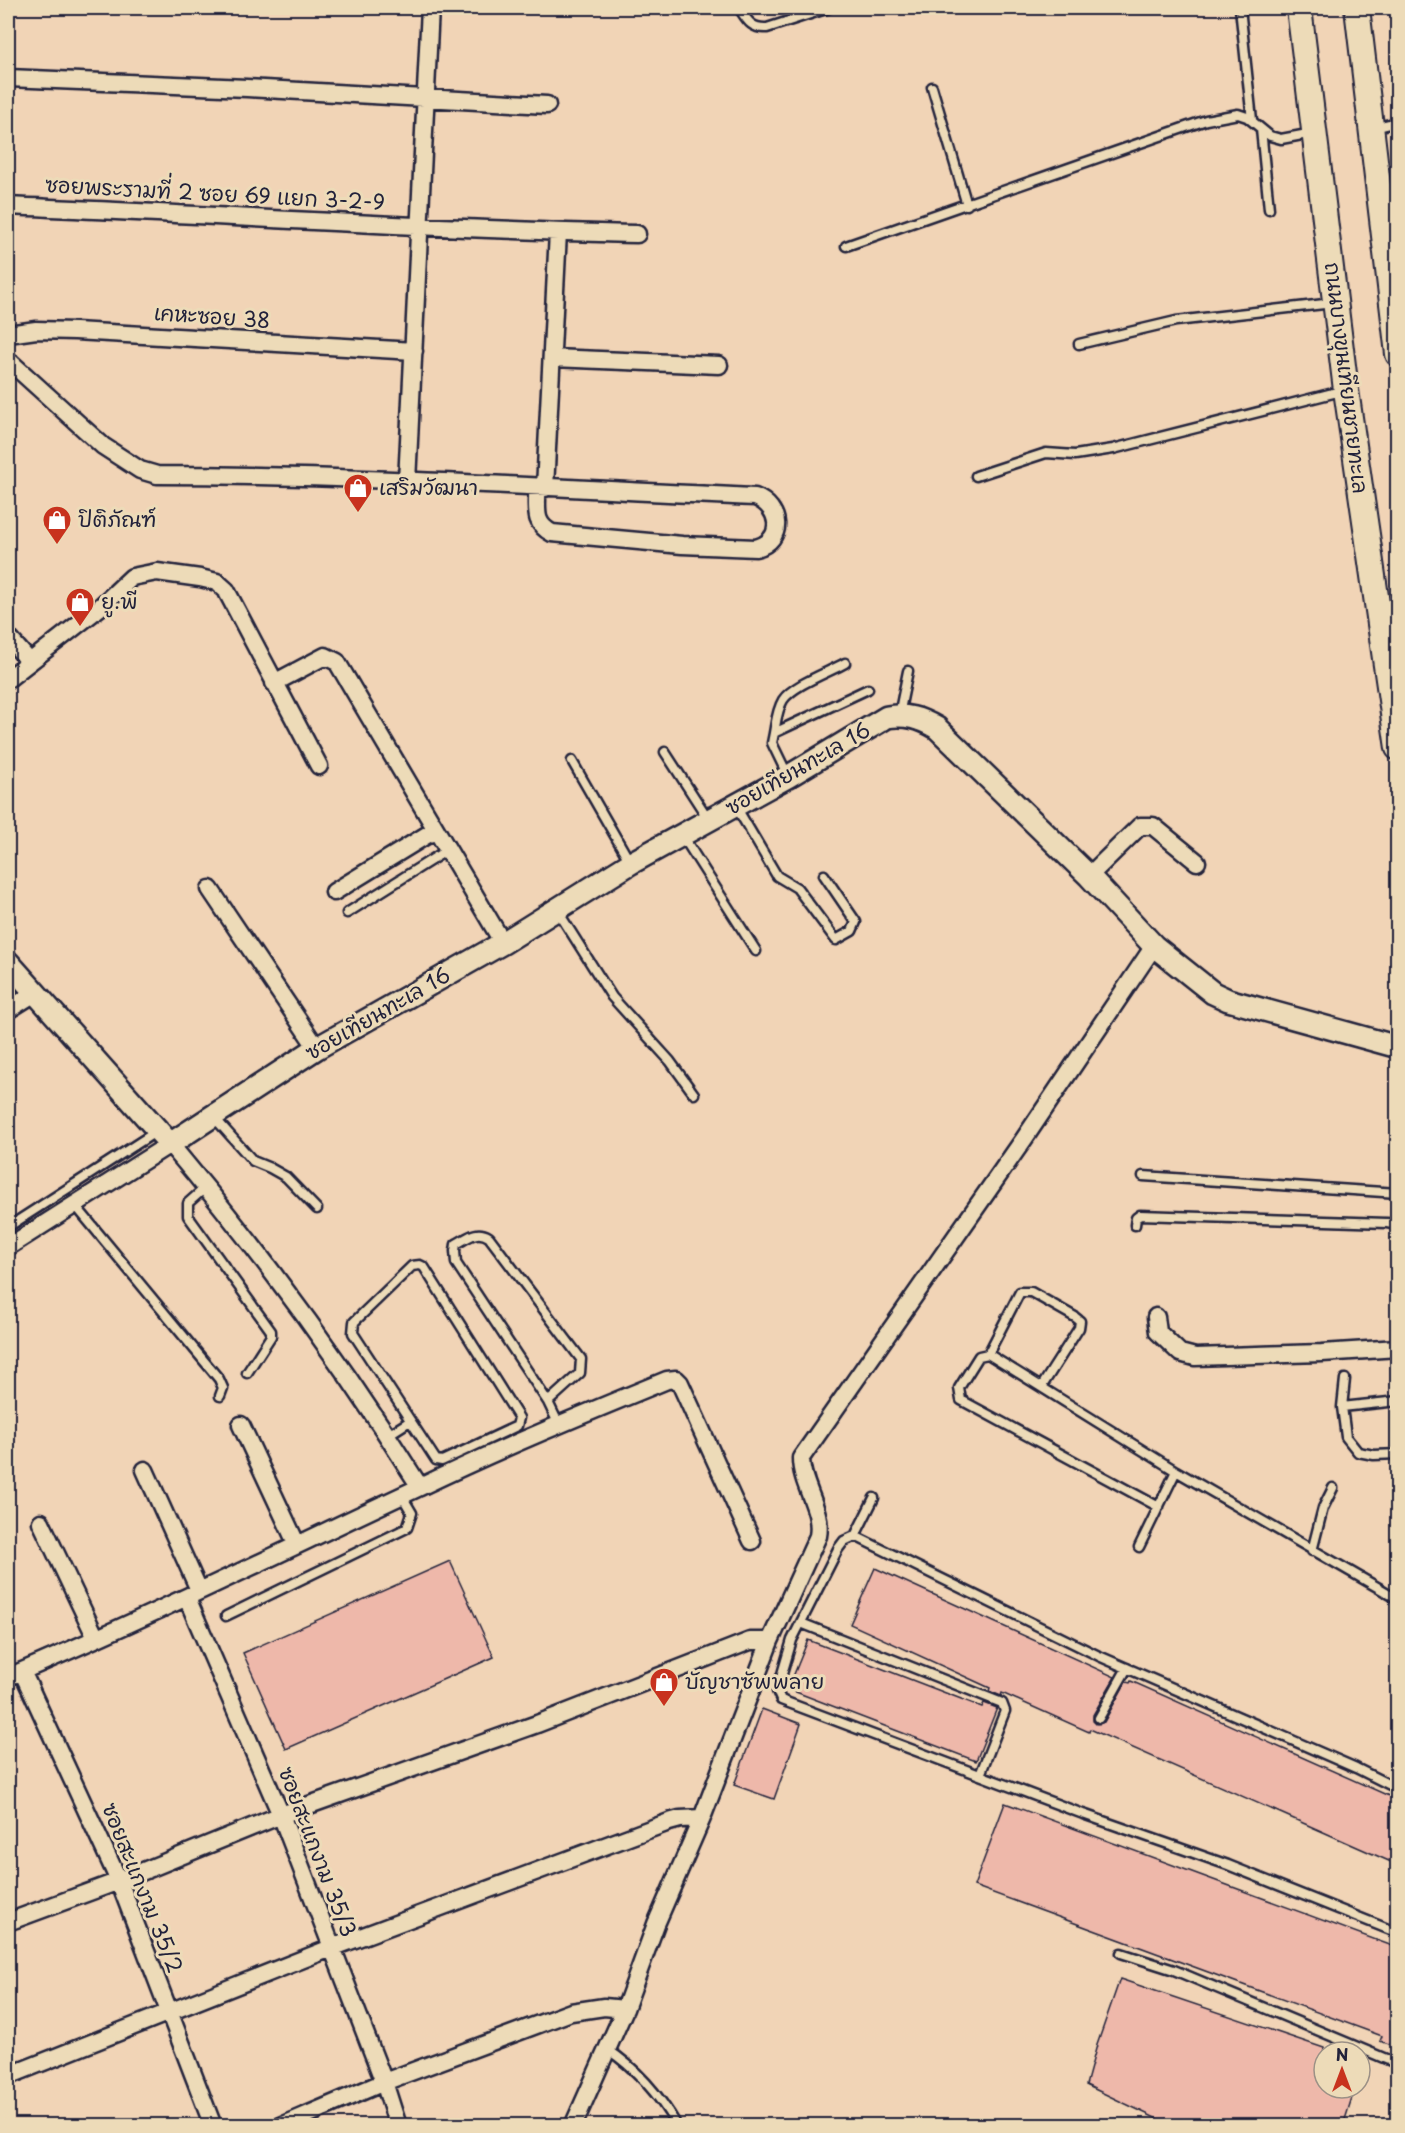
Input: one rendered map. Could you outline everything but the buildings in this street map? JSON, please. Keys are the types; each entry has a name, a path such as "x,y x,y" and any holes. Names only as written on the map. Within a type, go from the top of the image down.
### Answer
{"main road":[{"name":"ถนนบางขุนเทียนชายทะเล","path":"1299,8 1346,390 1398,748"},
{"path":"1357,8 1395,306 1398,354"}],"street":[{"path":"407,482 430,8"},
{"path":"8,78 547,105"},
{"name":"ซอยพระรามที่ 2 ซอย 69 แยก 3-2-9","path":"8,206 327,221 421,228 637,234"},
{"path":"8,360 103,446 140,470 157,475 281,477 407,482 541,488 755,497 767,502 773,511 776,526 775,537 767,545 756,548 682,544 552,533 542,528 538,521 541,488 553,358 558,232"},
{"name":"เคหะซอย 38","path":"8,334 36,330 75,331 414,351"},
{"path":"553,358 719,366"},
{"path":"8,680 99,608 132,577 157,573 217,582 226,590 319,766"},
{"path":"8,637 30,662"},
{"path":"274,683 325,656 337,662 503,943"},
{"path":"898,715 913,717 937,728 1089,876 1154,946 1213,993 1228,1000 1398,1047"},
{"name":"ซอยเทียนทะเล 16","path":"163,1137 213,1116 317,1048 503,943 631,863 789,776 887,717 898,715"},
{"path":"1089,876 1140,826 1146,825 1153,826 1197,862"},
{"path":"334,892 435,830"},
{"path":"210,889 317,1048"},
{"path":"573,2126 626,2009 657,1924 702,1818 770,1641 819,1536 820,1525 805,1486 801,1458 1024,1139 1154,946"},
{"path":"8,962 206,1187 304,1315 388,1435 420,1487"},
{"path":"8,1011 35,993"},
{"path":"8,1247 75,1205 163,1137"},
{"path":"1156,1317 1158,1332 1180,1353 1195,1357 1398,1348"},
{"path":"15,1674 193,1594 420,1487 667,1380 676,1379 680,1383 752,1541"},
{"path":"241,1425 297,1545"},
{"name":"ซอยสะแกงาม 35/3","path":"145,1470 384,2082 398,2126"},
{"path":"41,1522 96,1638"},
{"path":"8,1922 119,1881 281,1815 537,1724 750,1641 770,1641"},
{"name":"ซอยสะแกงาม 35/2","path":"15,1674 119,1881 213,2126"},
{"path":"8,2076 331,1948 669,1822 702,1818"},
{"path":"281,2126 384,2082 570,2012 604,2007 626,2009"}],"lane":[{"path":"739,8 750,25 760,29 829,8"},
{"path":"1240,8 1252,120"},
{"path":"1397,8 1397,28"},
{"path":"932,87 967,204"},
{"path":"846,246 1206,120 1238,114 1252,120 1270,135 1281,139 1314,133"},
{"path":"1372,128 1398,122"},
{"path":"1261,129 1269,209"},
{"path":"1079,344 1186,320 1335,303"},
{"path":"976,476 1046,453 1075,455 1113,449 1346,390"},
{"path":"789,776 772,743 779,708 784,698 794,690 845,663"},
{"path":"898,715 908,671"},
{"path":"774,733 868,689"},
{"path":"665,752 710,820"},
{"path":"572,761 631,863"},
{"path":"735,805 777,876 797,888 836,940 852,931 856,922 824,875"},
{"path":"682,834 756,951"},
{"path":"347,913 447,850"},
{"path":"557,910 612,997 670,1061 694,1094"},
{"path":"213,1116 253,1161 286,1177 317,1209"},
{"path":"8,1227 163,1137"},
{"path":"1143,1176 1398,1192"},
{"path":"206,1187 188,1203 188,1216 271,1331 271,1335 247,1373"},
{"path":"75,1205 219,1379 223,1389 220,1396"},
{"path":"1135,1225 1136,1218 1140,1215 1387,1222 1398,1225"},
{"path":"548,1402 580,1373 581,1359 489,1237 483,1233 477,1233 456,1244 456,1263 548,1402 559,1425"},
{"path":"420,1265 424,1267 519,1418 517,1426 440,1461 436,1460 410,1421 353,1333 353,1328 354,1322 408,1269 420,1265"},
{"path":"988,1354 1020,1292 1031,1292 1075,1317 1080,1321 1079,1328 1042,1386"},
{"path":"1159,1507 961,1400 959,1388 979,1356 988,1354 1176,1471 1398,1599"},
{"path":"1345,1379 1342,1407 1346,1437 1358,1452 1374,1455 1398,1454"},
{"path":"1342,1407 1398,1401"},
{"path":"388,1435 410,1421"},
{"path":"1139,1547 1176,1471"},
{"path":"1312,1551 1323,1508 1333,1488"},
{"path":"226,1616 407,1528 412,1512 402,1496"},
{"path":"874,1498 855,1536 844,1541 838,1549 792,1640 777,1691 782,1700 1228,1865 1398,1933"},
{"path":"855,1536 1126,1668 1356,1768 1398,1789"},
{"path":"801,1623 1002,1703 1005,1711 980,1775"},
{"path":"1099,1718 1126,1668"},
{"path":"1121,1953 1174,1970 1398,2064"},
{"path":"607,2049 629,2064 649,2085 677,2126"}],"place":[{"name":"เสริมวัฒนา","path":"358,514"},
{"name":"ปิติภัณฑ์","path":"57,546"},
{"name":"ยู.พี","path":"80,628"},
{"name":"บัญชาซัพพลาย","path":"664,1708"}]}
